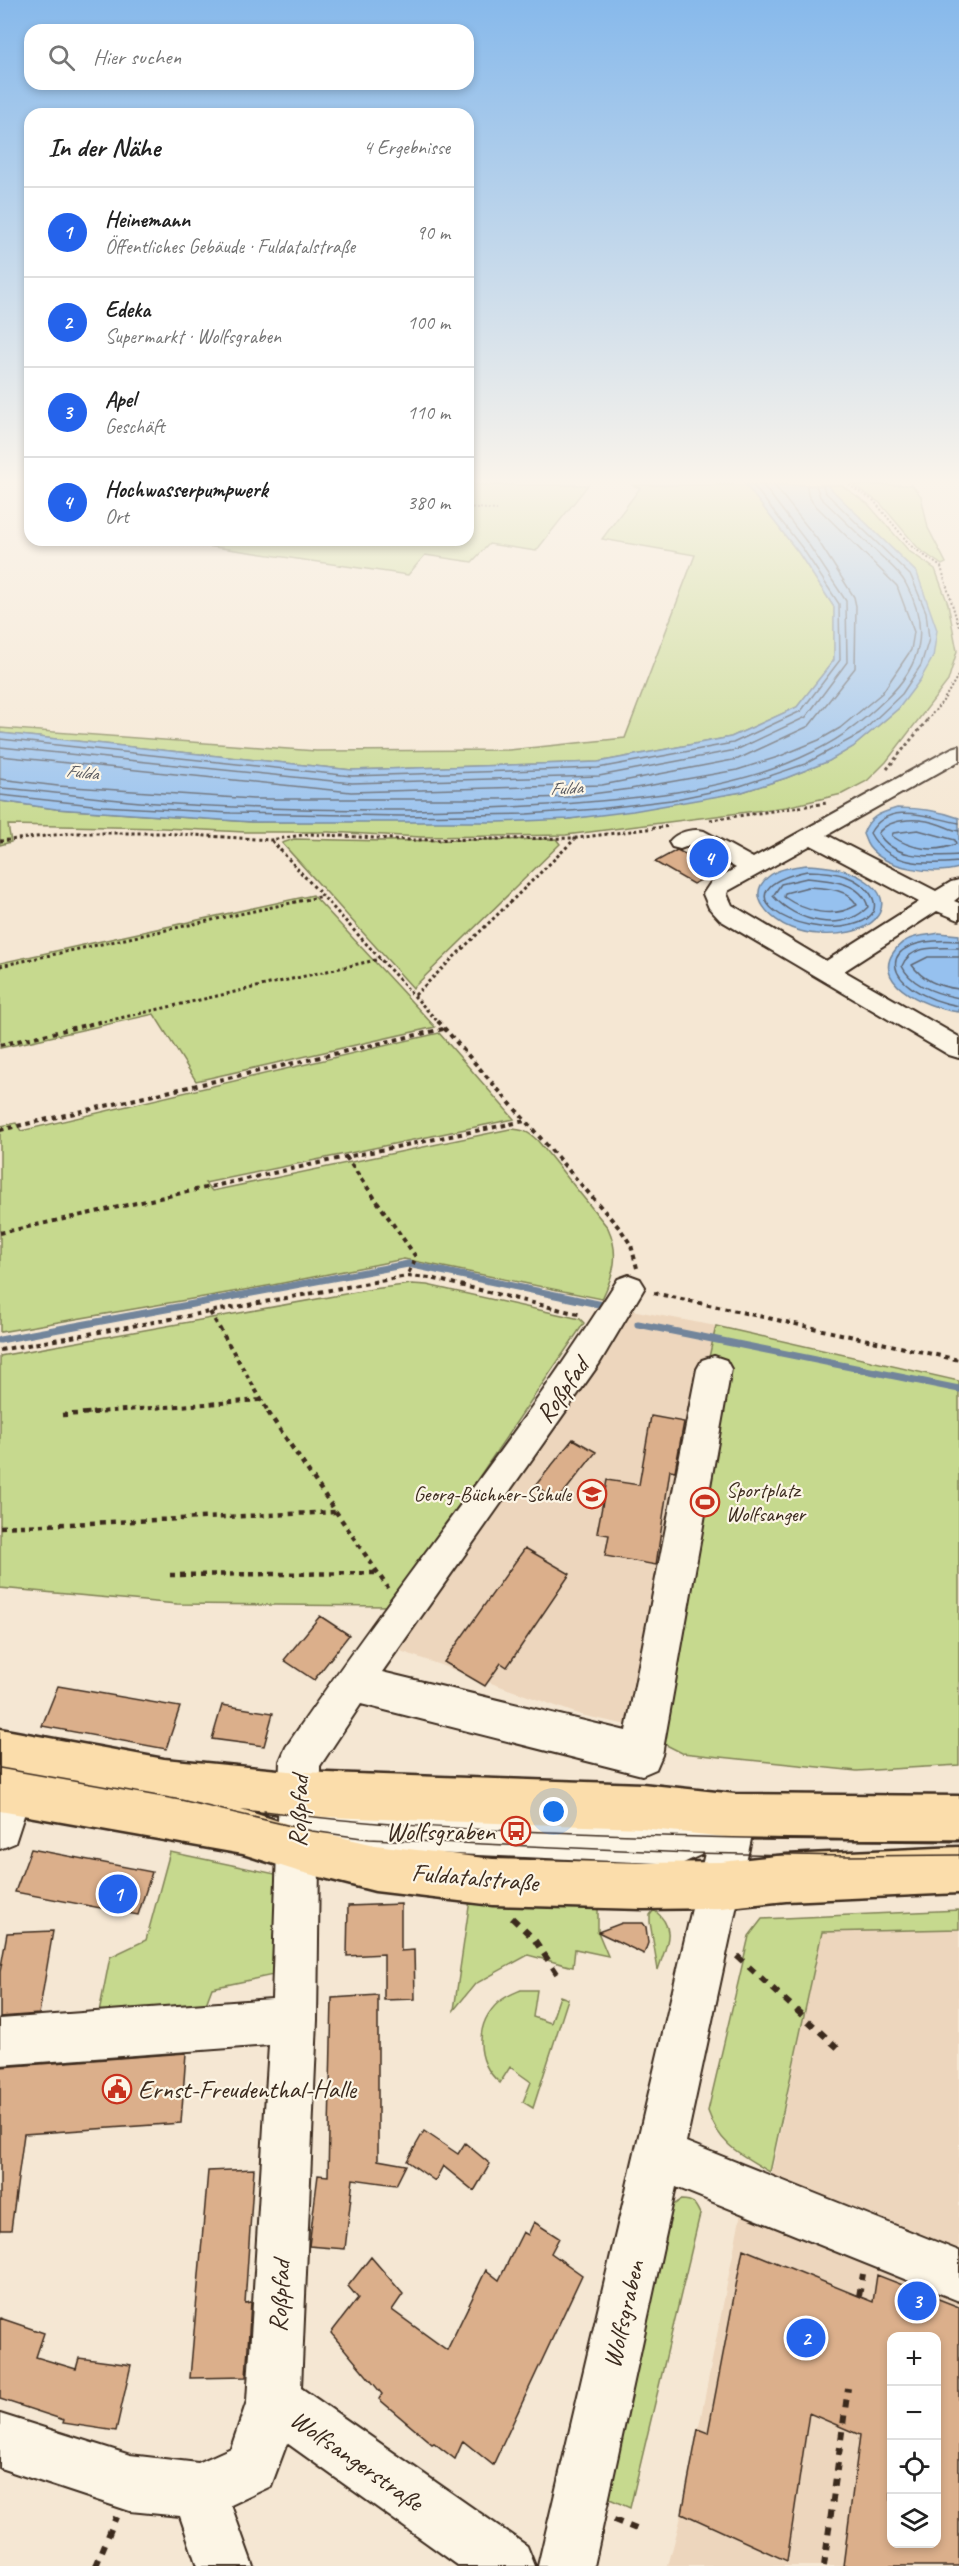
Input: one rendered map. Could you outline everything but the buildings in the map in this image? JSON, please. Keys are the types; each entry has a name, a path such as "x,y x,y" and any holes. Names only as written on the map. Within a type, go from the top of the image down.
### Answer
{"main road":[{"path":"0,1750 164,1780 299,1794 642,1806 735,1816 959,1818"},
{"name":"Fuldatalstraße","path":"4,1803 243,1832 297,1849 375,1868 493,1882 643,1886 721,1885 786,1878 959,1870"}],"street":[{"path":"959,752 719,887 715,894 721,908 729,915 959,1049"},
{"path":"679,833 696,836 753,868"},
{"path":"811,836 959,913"},
{"path":"825,972 959,887"},
{"name":"Roßpfad","path":"274,2401 294,2020 300,1761 352,1683 587,1355 629,1287"},
{"path":"352,1683 642,1755 714,1369"},
{"path":"299,1794 341,1828"},
{"path":"297,1849 341,1828 681,1843 735,1816"},
{"name":"Wolfsgraben","path":"566,2566 735,1816"},
{"path":"681,1843 721,1885"},
{"path":"0,2042 294,2020"},
{"path":"659,2156 959,2276"},
{"name":"Wolfsangerstraße","path":"199,2491 252,2467 274,2401 507,2566"},
{"path":"0,2441 130,2483 199,2491 225,2566"}],"path":[{"path":"952,605 959,627"},
{"path":"883,774 898,759 937,709 959,674"},
{"path":"702,821 805,808 831,802"},
{"path":"0,841 73,833 161,833 271,840 309,834 409,840 577,838 679,833"},
{"path":"415,995 577,838"},
{"path":"271,840 415,995 621,1230 631,1245 636,1260 637,1274 629,1287 959,1360"},
{"path":"0,966 323,896"},
{"path":"0,1045 381,959"},
{"path":"0,1130 443,1029"},
{"path":"0,1233 346,1157 526,1121"},
{"path":"346,1157 416,1257 407,1276"},
{"path":"0,1350 407,1276 431,1278 608,1321"},
{"path":"210,1312 260,1400 404,1611"},
{"path":"62,1415 260,1400"},
{"path":"0,1527 336,1512"},
{"path":"170,1575 378,1573"},
{"path":"511,1916 534,1939 560,1978"},
{"path":"737,1955 839,2049"},
{"path":"824,2566 848,2388"},
{"path":"96,2566 130,2483"}],"shaded area":[{"name":"Georg-Büchner-Schule","path":"631,1310 716,1326 627,1725 581,1715 395,1649 615,1340"},
{"path":"959,1929 959,2566 668,2566 682,2513 742,2208 763,2215 822,1932"}],"green space":[{"path":"676,605 833,605 834,607 834,660 797,707 731,737 598,762 352,770 0,733 0,728 316,751 509,750 625,738"},
{"path":"913,605 948,605 957,651 948,681 886,762 867,781 842,794 786,807 566,835 421,837 329,832 245,832 8,825 11,842 0,845 0,801 56,809 252,822 569,819 742,792 786,778 829,761 853,747 899,708"},
{"path":"294,839 385,841 556,839 560,844 413,988 282,843"},
{"path":"313,895 435,1027 196,1081 154,1014 0,1048 0,963"},
{"path":"439,1033 514,1119 205,1183 212,1191 510,1129 522,1130 538,1141 608,1228 615,1255 610,1281 602,1299 404,1259 273,1285 0,1332 0,1126 16,1123 21,1131"},
{"path":"412,1284 427,1285 580,1319 584,1323 391,1606 177,1604 0,1588 0,1356"},
{"path":"716,1326 959,1381 959,1765 857,1771 682,1753 627,1725"},
{"path":"170,1852 280,1875 278,1974 212,1988 200,2020 97,2023 110,1957 146,1940"},
{"path":"470,1900 598,1907 598,1932 608,1956 575,1949 573,1967 528,1955 475,1984 454,2010"},
{"path":"654,1910 666,1924 668,1931 667,1945 658,1970 650,1922 650,1915"},
{"path":"959,1910 959,1929 822,1932 770,2172 732,2148 719,2133 708,2111 749,1936 762,1919"},
{"path":"521,1990 537,1990 533,2017 551,2023 560,1996 568,1999 533,2108 523,2102 531,2082 510,2067 500,2083 492,2074 482,2054 482,2031 492,2010 502,1999"},
{"path":"681,2200 693,2203 700,2214 630,2508 603,2496 672,2206"}],"water":[{"name":"Fulda","path":"833,605 928,605 937,630 933,657 920,680 899,708 853,747 829,761 742,792 633,811 569,819 499,822 252,822 56,809 0,801 0,733 352,770 598,762 731,737 797,707 834,660"},
{"path":"897,808 928,810 959,818 959,868 937,871 911,868 887,861 877,855 866,842 863,834 865,828 876,816"},
{"path":"807,865 839,869 868,882 881,898 880,913 868,925 843,933 813,933 783,924 763,907 759,892 762,884 776,872"},
{"path":"939,933 959,935 959,1012 935,1007 922,1001 898,986 891,976 889,965 893,953 900,945 912,938"}],"waterway":[{"path":"0,1340 408,1264 603,1305"},
{"path":"638,1324 959,1389"}],"tram line":[{"path":"0,1768 181,1800 312,1831 369,1839 690,1853 848,1856 959,1855"},
{"path":"264,1811 381,1823 498,1830 720,1837 959,1840"}],"place":[{"name":"Hochwasserpumpwerk","path":"709,858"},
{"name":"Georg-Büchner-Schule","path":"592,1494"},
{"name":"Sportplatz Wolfsanger","path":"705,1502"},
{"name":"Wolfsgraben","path":"516,1831"},
{"name":"Heinemann","path":"118,1894"},
{"name":"Ernst-Freudenthal-Halle","path":"117,2089"},
{"name":"Apel","path":"917,2301"},
{"name":"Edeka","path":"806,2338"}]}
